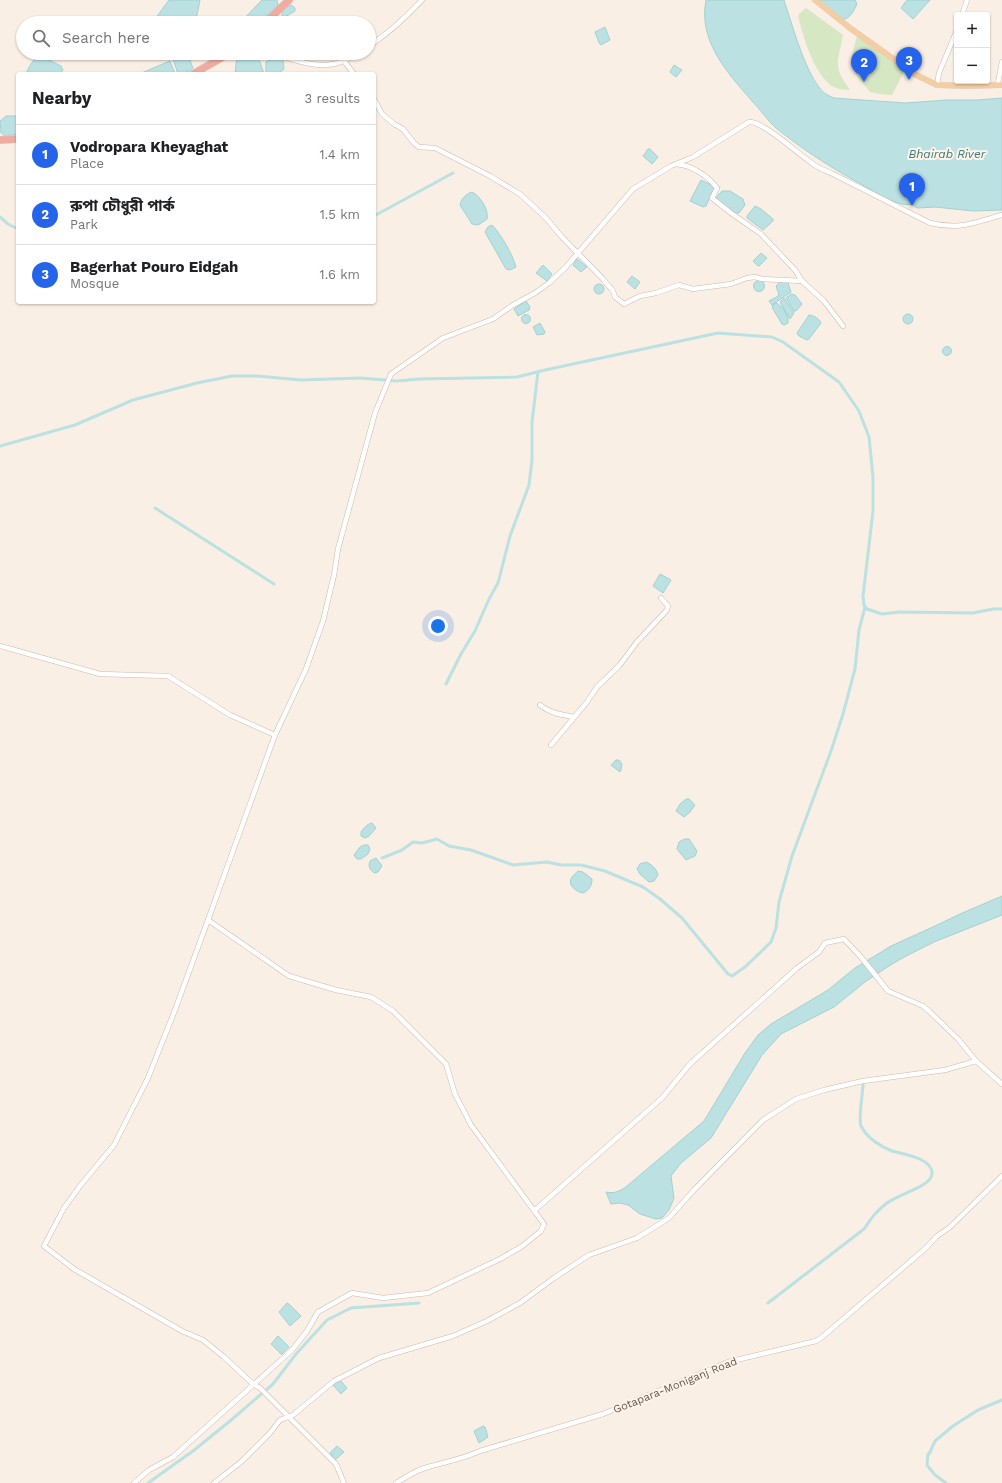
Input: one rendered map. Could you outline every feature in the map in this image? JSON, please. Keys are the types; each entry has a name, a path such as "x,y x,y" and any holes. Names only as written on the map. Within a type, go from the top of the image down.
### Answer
{"highway":[{"path":"272,16 289,0"},
{"path":"197,72 218,60"},
{"path":"0,140 16,139"}],"main road":[{"path":"815,0 850,28 916,74 937,85 1002,85"}],"street":[{"path":"376,41 405,19 422,0"},
{"path":"963,12 967,0"},
{"path":"937,85 939,73 954,37"},
{"path":"296,60 323,65 344,61 352,72"},
{"path":"1002,62 998,83 1002,85"},
{"path":"376,103 382,114 403,129 419,147 435,148 490,176 520,194 546,218 613,290 615,297 624,304 640,296 656,294 679,285 693,288 731,284 747,278 755,277 762,279 802,281"},
{"path":"344,1483 336,1464 288,1417 269,1396 253,1384 203,1340 182,1331 74,1269 44,1246 64,1208 114,1145 148,1078 175,1010 275,735 306,669 323,621 334,575 338,549 375,413 392,374 443,338 493,318 535,293 549,283 578,253 633,189 653,176 693,157 749,122 753,122 770,131 816,167 833,174 930,223 942,226 960,227 1002,215"},
{"path":"677,164 694,168 713,183 717,188 712,198 761,234 795,270 802,281 824,301 843,326"},
{"path":"551,745 597,687 619,666 637,642 667,610 667,603 661,598"},
{"path":"0,646 100,674 168,676 230,714 275,735"},
{"path":"540,705 555,713 574,717"},
{"path":"134,1483 149,1470 173,1457 292,1350 307,1331 318,1312 352,1293 383,1298 428,1293 500,1259 521,1247 541,1231 544,1224 471,1125 455,1094 446,1064 393,1011 371,997 336,990 289,976 208,920"},
{"path":"534,1210 662,1098 690,1064 797,968 818,952 825,943 844,939 861,957 883,986 894,995 923,1006 960,1040 976,1061 1002,1084"},
{"path":"214,1483 241,1462 270,1433 280,1420 293,1416 334,1381 362,1366 391,1354 453,1336 487,1321 520,1303 589,1255 637,1238 669,1218 694,1190 763,1120 796,1099 863,1080 946,1070 976,1061"},
{"name":"Gotapara-Moniganj Road","path":"396,1483 413,1473 428,1467 467,1457 480,1451 603,1414 728,1362 821,1338 926,1248 936,1237 950,1227 1002,1176"}],"green space":[{"path":"806,8 843,35 838,64 844,82 850,90 834,87 829,84 818,71 809,52 798,15"},
{"path":"857,36 905,70 892,95 870,92 854,72 852,55"}],"water":[{"path":"169,0 200,0 197,16 157,16"},
{"path":"262,0 277,0 278,5 266,16 247,16"},
{"name":"Bhairab River","path":"706,0 784,0 808,69 822,91 834,98 905,103 1002,98 1002,210 973,211 935,207 917,208 912,204 906,205 893,201 848,177 796,143 770,122 724,67 710,42 706,29"},
{"path":"820,0 855,0 857,4 853,12 847,18 842,19"},
{"path":"907,0 930,0 913,19 901,8"},
{"path":"291,5 295,8 295,11 287,16 282,16 283,11"},
{"path":"605,27 610,40 601,45 595,32"},
{"path":"34,60 49,60 61,66 63,70 62,72 27,72"},
{"path":"173,60 190,60 193,68 186,72 177,72"},
{"path":"237,60 259,60 263,72 235,72"},
{"path":"270,60 283,60 284,69 280,72 266,72 266,62"},
{"path":"170,61 174,72 144,72"},
{"path":"674,65 682,70 676,77 670,72"},
{"path":"6,116 16,116 16,134 5,136 1,133 0,121"},
{"path":"648,149 650,149 658,157 652,164 643,156"},
{"path":"701,180 714,188 706,206 703,207 690,201"},
{"path":"722,191 730,191 743,199 745,205 739,213 735,213 716,199"},
{"path":"472,192 481,200 487,211 487,219 478,225 472,224 460,205 464,197"},
{"path":"755,206 773,219 773,221 763,230 747,218"},
{"path":"492,225 512,256 516,267 510,270 506,269 485,232 488,227"},
{"path":"761,253 767,258 758,266 753,261"},
{"path":"577,259 587,267 581,272 573,265"},
{"path":"543,265 552,274 547,281 536,273"},
{"path":"632,276 640,282 635,289 627,282"},
{"path":"757,281 761,281 763,282 763,290 757,291 754,288 754,284"},
{"path":"780,282 788,283 791,292 772,305 769,301 779,295 776,286"},
{"path":"599,284 604,289 599,294 594,289"},
{"path":"791,294 795,295 802,304 796,311 794,311 786,298"},
{"path":"784,298 794,313 790,319 780,302"},
{"path":"526,301 530,307 529,310 518,316 514,309"},
{"path":"776,303 783,308 786,314 788,323 784,325 773,309 772,306"},
{"path":"526,314 531,319 526,324 521,319"},
{"path":"906,314 910,314 912,315 912,323 906,324 903,321 903,317"},
{"path":"809,315 819,320 821,323 807,340 799,336 797,333"},
{"path":"540,323 545,332 544,334 537,335 533,327"},
{"path":"947,346 952,351 947,356 942,351"},
{"path":"660,574 671,580 663,593 653,586"},
{"path":"616,760 619,760 622,764 620,772 611,765"},
{"path":"686,799 689,799 695,805 684,817 676,811 680,804"},
{"path":"372,823 376,828 369,836 365,838 361,836 363,829"},
{"path":"689,839 697,851 695,856 686,860 677,849 679,842"},
{"path":"368,845 370,849 368,854 361,859 357,859 354,855 360,847"},
{"path":"376,858 382,866 378,872 374,873 370,869 369,865 370,861"},
{"path":"646,862 654,867 658,875 654,881 649,882 637,869 640,864"},
{"path":"578,871 583,872 592,879 590,888 583,893 576,890 570,882"},
{"path":"1002,896 1002,915 934,942 908,955 865,982 834,1007 781,1034 762,1055 711,1138 681,1163 671,1176 674,1198 669,1210 662,1218 656,1219 640,1214 628,1205 620,1203 611,1204 606,1192 617,1192 627,1186 704,1121 745,1053 758,1035 771,1024 828,990 855,968 891,946"},
{"path":"287,1303 301,1316 290,1326 279,1312"},
{"path":"278,1336 289,1347 282,1354 271,1344"},
{"path":"340,1380 347,1388 341,1394 333,1385"},
{"path":"483,1426 485,1427 488,1437 479,1443 474,1431"},
{"path":"337,1446 344,1452 335,1460 330,1453"}],"waterway":[{"path":"376,215 453,173"},
{"path":"0,217 8,224 16,228"},
{"path":"0,446 75,425 133,400 197,383 232,376 257,376 301,380 360,378 397,381 419,379 517,377 718,333 772,337 783,342 839,382 859,411 869,437 873,477 873,511 863,596 864,605 867,609 882,614 899,612 973,613 993,609 1002,609"},
{"path":"446,684 461,654 475,631 489,599 498,583 510,536 529,485 532,460 532,422 538,372"},
{"path":"155,508 274,584"},
{"path":"382,858 402,850 413,842 422,843 437,839 449,846 471,850 513,865 547,862 561,865 581,865 605,871 643,887 660,899 682,918 728,974 732,976 745,967 771,942 776,928 779,902 792,856 831,751 843,714 855,669 859,630 865,607"},
{"path":"768,1303 864,1229 880,1208 893,1199 924,1184 931,1178 931,1169 923,1160 883,1147 875,1142 861,1126 860,1118 863,1084"},
{"path":"148,1483 193,1451 273,1384 296,1354 327,1320 351,1308 419,1303"},
{"path":"929,1454 935,1441 953,1426 978,1410 1002,1400"},
{"path":"928,1454 927,1465 935,1475 946,1483"}],"place":[{"name":"Bagerhat Pouro Eidgah","path":"909,80"},
{"name":"রুপা চৌধুরী পার্ক","path":"864,82"},
{"name":"Vodropara Kheyaghat","path":"912,206"}]}
